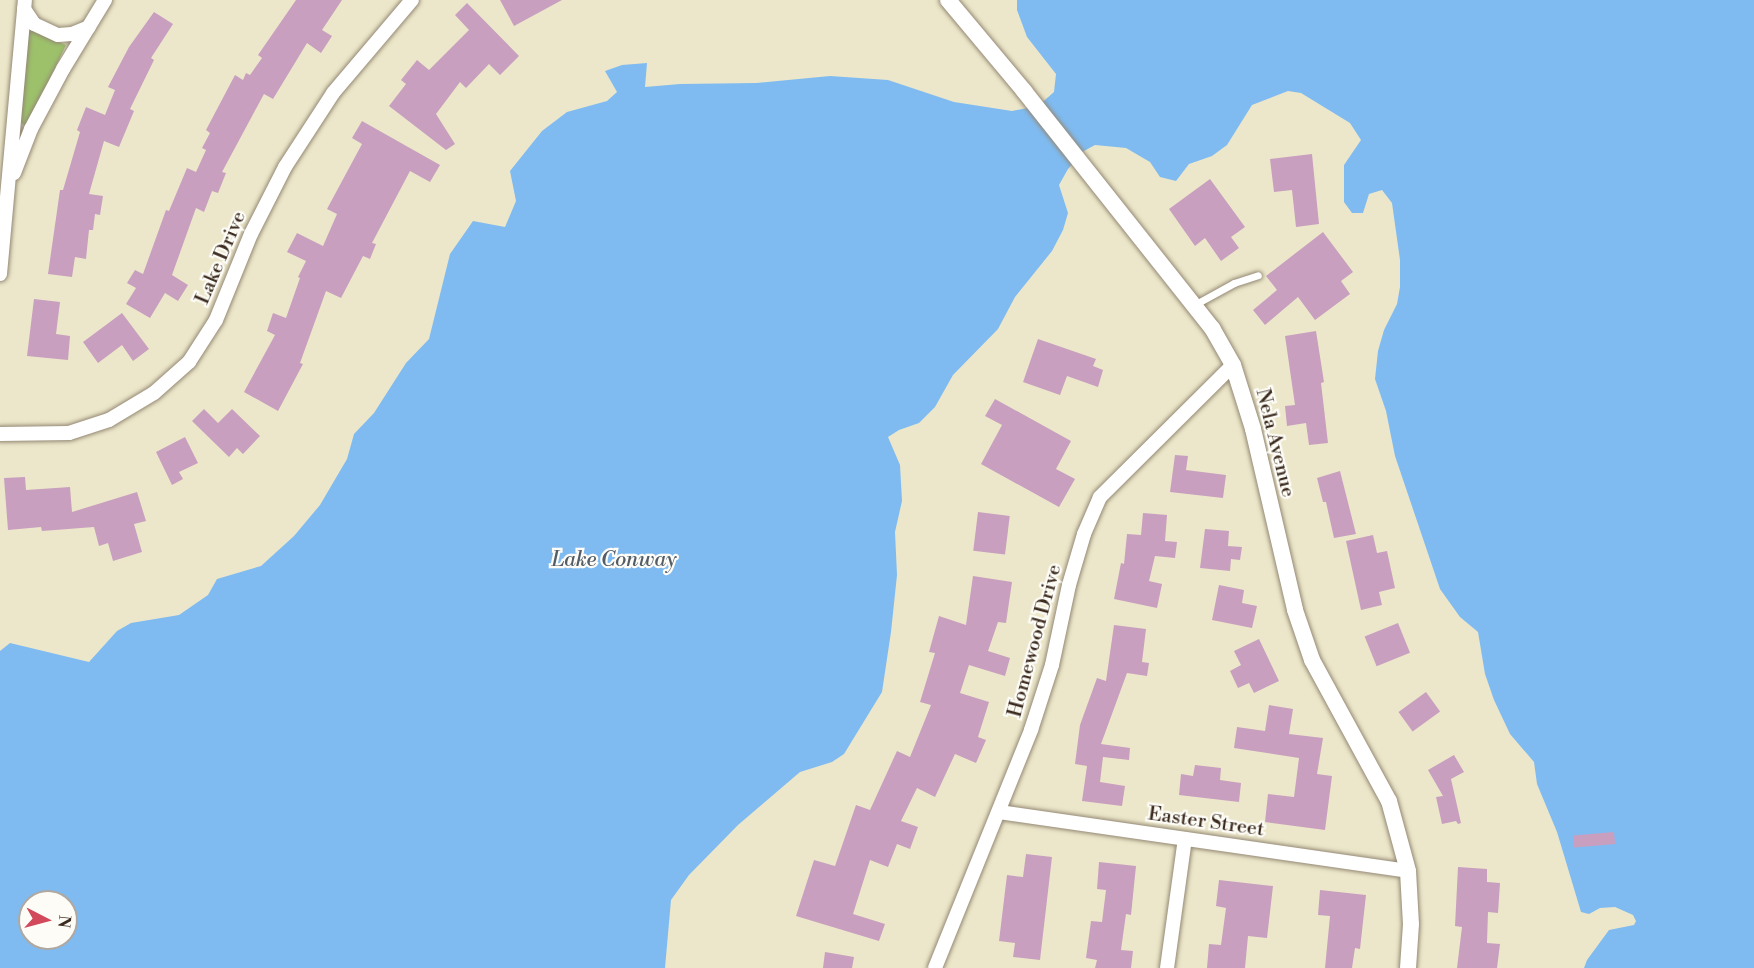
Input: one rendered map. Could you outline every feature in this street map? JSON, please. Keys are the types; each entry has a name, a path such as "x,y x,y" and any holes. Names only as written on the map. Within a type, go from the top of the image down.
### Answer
{"street":[{"path":"8,188 32,129 105,0"},
{"name":"Lake Drive","path":"0,434 69,433 109,420 154,393 189,362 216,320 250,234 285,167 333,93 412,0"},
{"name":"Nela Avenue","path":"948,0 1024,91 1212,328 1233,365 1253,429 1295,610 1312,660 1389,801 1408,870 1411,924 1408,968"},
{"path":"25,5 34,24 45,31 58,35 72,34 89,27"},
{"path":"0,274 25,5"},
{"name":"Homewood Drive","path":"935,968 999,812 1049,676 1069,585 1084,534 1100,497 1233,365"},
{"name":"Easter Street","path":"999,812 1408,870"},
{"path":"1167,968 1185,839"}],"lane":[{"path":"1194,305 1234,282 1258,275"}],"green space":[{"path":"29,29 66,45 28,125 24,125 21,123"}],"water":[{"name":"Lake Conway","path":"1017,0 1754,0 1754,968 1584,968 1587,960 1609,930 1634,925 1636,921 1633,915 1615,907 1600,908 1589,914 1581,912 1557,832 1537,784 1534,762 1510,734 1494,700 1485,674 1478,632 1460,617 1440,589 1395,456 1386,411 1375,379 1378,351 1384,330 1397,304 1400,287 1400,260 1392,203 1382,190 1369,194 1363,213 1352,213 1344,202 1344,165 1361,140 1350,123 1301,93 1288,91 1252,105 1227,145 1212,156 1189,164 1176,181 1160,177 1150,162 1126,148 1095,145 1084,151 1068,169 1059,185 1068,213 1063,230 1052,251 1015,297 998,329 953,375 935,407 919,423 899,430 888,437 900,465 902,501 895,532 897,575 882,692 844,754 832,762 800,772 738,825 689,875 671,900 665,968 0,968 0,651 10,643 89,662 117,631 131,623 179,615 208,595 217,579 261,566 294,536 320,505 347,459 354,434 374,413 406,363 429,339 450,254 473,221 505,227 516,201 510,171 542,131 567,112 607,101 617,92 605,71 622,65 647,63 645,87 757,83 830,76 888,80 954,102 1012,111 1038,106 1054,92 1056,74 1027,37 1017,10"}],"building":[{"path":"296,0 342,0 322,30 332,36 321,53 307,43 273,99 264,94 222,172 226,173 218,193 212,191 204,212 196,208 172,275 188,285 178,301 165,293 150,318 126,304 136,288 127,283 135,270 143,274 166,210 169,211 187,168 196,172 206,150 202,148 210,133 206,130 235,75 243,80 246,73 250,75 262,58 258,55"},
{"path":"500,0 562,0 514,26"},
{"path":"467,3 519,56 500,75 489,64 466,88 460,82 436,114 455,144 446,150 389,106 406,84 401,80 417,60 429,70 469,30 455,15"},
{"path":"154,12 173,24 151,58 154,60 130,109 134,111 119,147 104,141 89,194 103,196 100,215 95,214 93,230 89,230 86,259 75,257 72,277 48,274 60,190 63,190 80,132 77,130 86,107 105,115 115,90 108,87 129,47"},
{"path":"362,121 440,165 430,182 410,171 372,243 376,244 370,259 363,256 341,298 326,291 300,363 303,364 278,411 244,392 275,335 267,331 273,313 286,318 300,278 298,277 306,261 287,252 297,233 323,246 337,214 327,209 362,144 352,138"},
{"path":"1312,154 1319,224 1296,227 1292,190 1274,192 1270,159"},
{"path":"1210,179 1245,227 1231,237 1239,248 1221,261 1205,238 1195,246 1169,209"},
{"path":"1323,232 1353,272 1341,281 1350,294 1315,320 1298,297 1265,325 1253,310 1277,290 1266,276"},
{"path":"34,299 60,302 56,334 70,336 68,360 27,356"},
{"path":"122,313 149,349 133,361 122,345 98,363 83,342"},
{"path":"1316,331 1324,382 1321,383 1328,443 1309,445 1306,423 1287,426 1285,406 1295,405 1285,336"},
{"path":"1038,339 1096,359 1093,366 1103,370 1098,387 1067,376 1060,395 1023,382"},
{"path":"995,399 1071,441 1056,469 1075,479 1059,507 981,464 1002,425 985,416"},
{"path":"204,409 218,423 232,409 260,436 243,454 237,448 229,457 192,421"},
{"path":"185,437 198,463 179,472 183,479 172,485 156,452"},
{"path":"1175,455 1188,456 1186,470 1226,475 1223,498 1170,492"},
{"path":"1340,471 1356,534 1334,538 1326,502 1323,502 1317,478"},
{"path":"25,477 26,490 70,487 72,512 137,492 146,521 134,524 142,552 113,561 108,543 99,546 94,527 42,531 41,527 8,530 4,478"},
{"path":"978,512 1010,516 1005,555 973,551"},
{"path":"1143,513 1167,515 1165,541 1177,542 1175,558 1155,556 1149,581 1162,584 1157,608 1114,599 1121,563 1124,564 1127,534 1141,535"},
{"path":"1205,529 1229,531 1228,546 1242,547 1240,560 1231,559 1230,571 1200,568"},
{"path":"1373,535 1377,553 1387,551 1395,588 1379,592 1382,605 1361,610 1346,541"},
{"path":"973,576 1012,582 1006,623 998,622 988,651 1010,658 1005,676 969,665 960,693 989,702 978,737 986,740 976,763 955,754 935,797 917,788 901,821 918,827 910,849 897,844 888,867 870,860 853,914 885,924 879,941 796,916 814,860 835,866 856,805 870,810 897,751 910,757 931,705 920,702 935,653 929,652 939,616 966,625"},
{"path":"1219,585 1244,590 1242,603 1257,606 1252,628 1212,620"},
{"path":"1398,623 1410,653 1377,666 1365,636"},
{"path":"1114,625 1146,629 1142,662 1149,663 1147,676 1127,673 1101,744 1130,748 1129,760 1103,757 1100,782 1125,786 1122,806 1082,801 1087,766 1075,764 1080,725 1097,678 1106,681"},
{"path":"1259,639 1279,681 1254,693 1249,683 1238,688 1230,671 1241,665 1234,651"},
{"path":"1426,692 1440,711 1413,731 1398,712"},
{"path":"1269,705 1293,709 1289,734 1323,738 1317,774 1332,776 1325,830 1265,822 1268,794 1294,797 1299,758 1234,748 1237,727 1265,731"},
{"path":"1454,755 1464,772 1451,779 1461,823 1458,824 1456,821 1442,824 1436,797 1443,796 1428,770"},
{"path":"1195,765 1221,768 1220,780 1241,783 1239,802 1179,795 1181,774 1193,776"},
{"path":"1614,832 1615,844 1574,848 1573,836"},
{"path":"1026,854 1052,857 1040,960 1013,957 1015,943 999,941 1007,875 1023,877"},
{"path":"1099,862 1136,866 1131,915 1126,914 1121,950 1133,951 1131,968 1095,968 1097,960 1086,958 1091,921 1102,922 1106,890 1097,889"},
{"path":"1458,867 1487,869 1487,882 1500,883 1498,913 1488,912 1487,943 1500,944 1497,968 1457,968 1462,927 1455,926"},
{"path":"1219,880 1273,886 1267,938 1248,936 1245,968 1207,968 1209,944 1221,945 1226,908 1216,906"},
{"path":"1320,890 1366,895 1360,949 1355,948 1352,968 1325,968 1330,916 1318,915"},
{"path":"825,952 854,957 852,968 823,968"}]}
